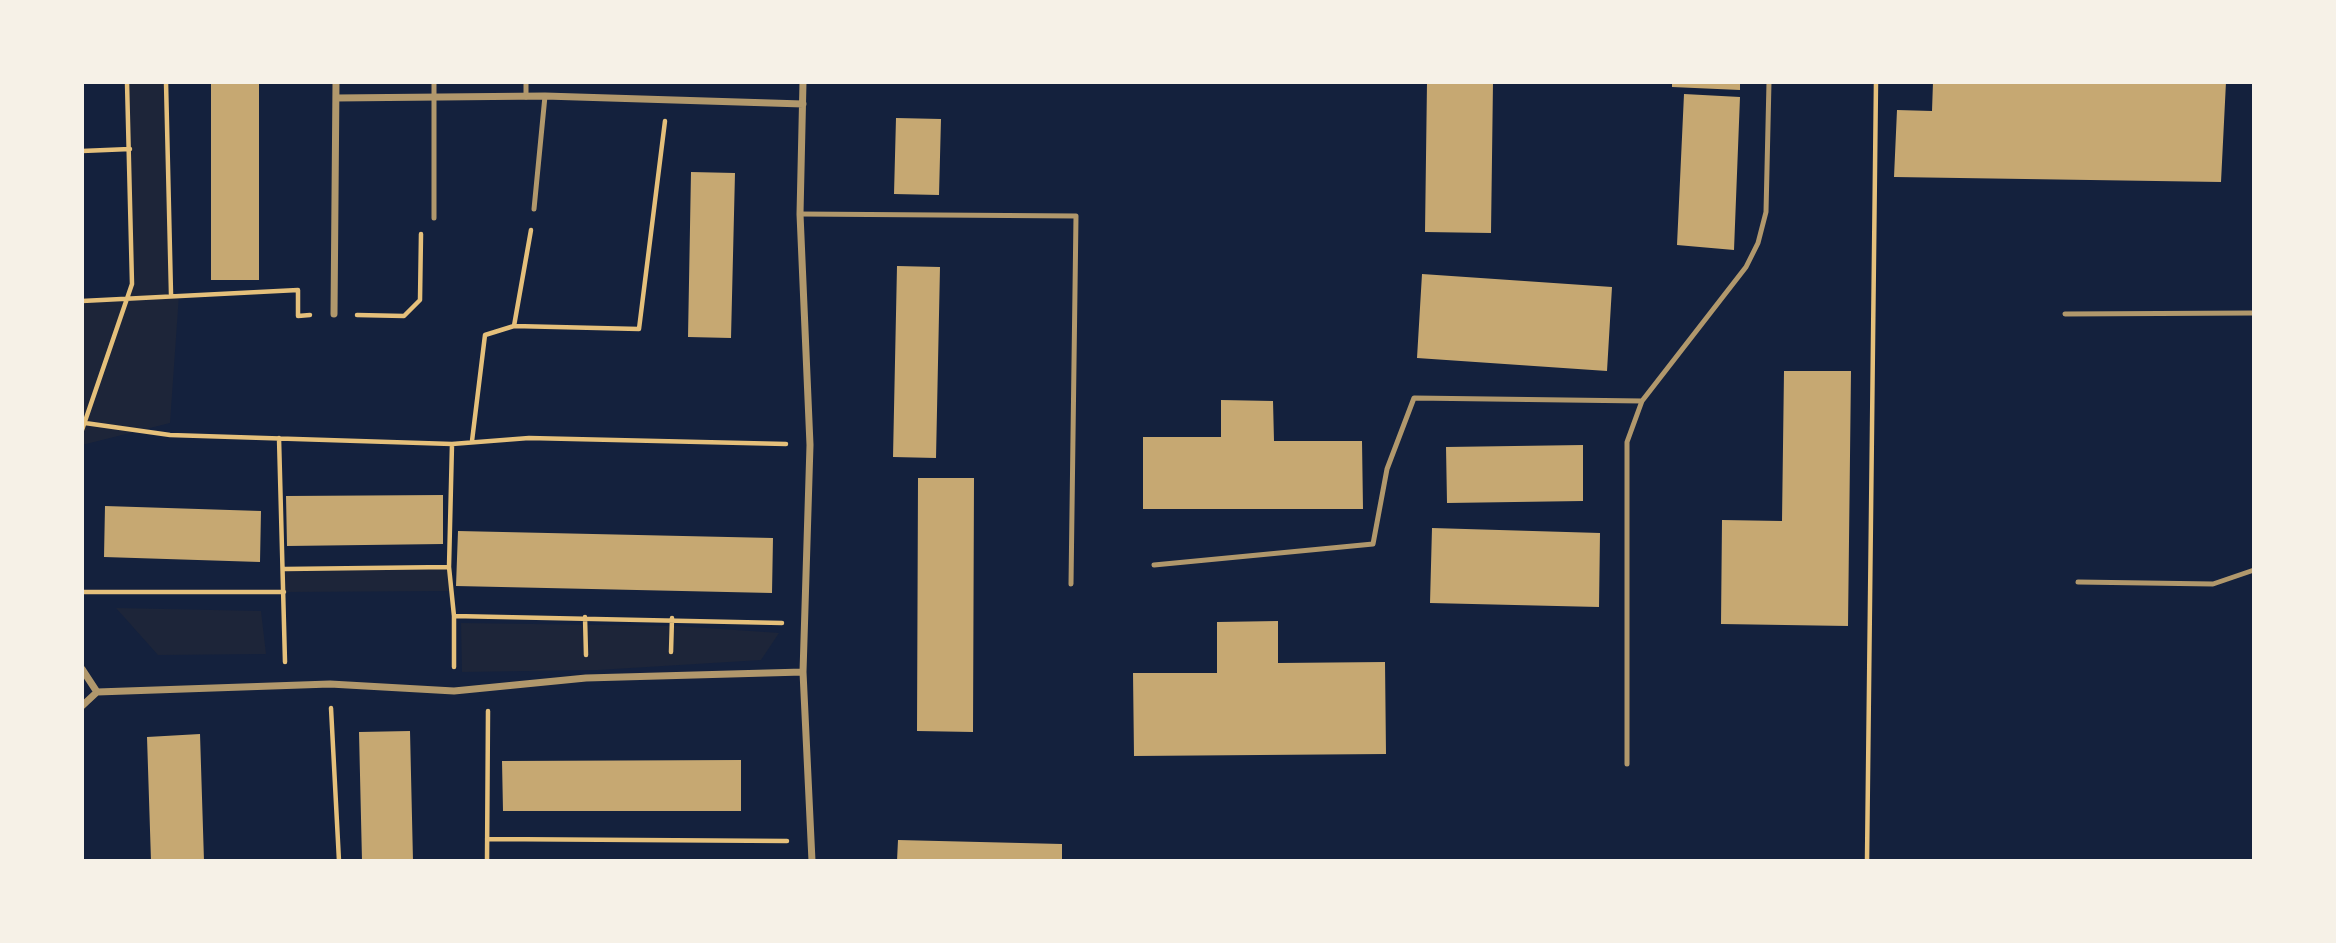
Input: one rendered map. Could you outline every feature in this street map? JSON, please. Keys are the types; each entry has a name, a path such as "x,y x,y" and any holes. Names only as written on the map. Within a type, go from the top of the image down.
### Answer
{"street":[{"path":"334,314 336,82"},
{"path":"803,82 800,214 810,445 807,624 803,672 812,861"},
{"path":"337,98 544,96 803,104"},
{"path":"82,669 97,692"},
{"path":"82,706 97,692 285,684 454,691 488,685 586,678 803,672"}],"lane":[{"path":"433,82 434,218"},
{"path":"526,82 526,97"},
{"path":"1627,764 1628,442 1642,401 1746,267 1758,243 1766,212 1769,82"},
{"path":"534,209 544,96"},
{"path":"800,214 1076,216 1071,584"},
{"path":"2064,314 2254,313"},
{"path":"1154,565 1373,544 1387,469 1414,398 1642,401"},
{"path":"2078,582 2213,584 2254,570"}],"path":[{"path":"82,430 132,284 127,82"},
{"path":"166,82 171,294"},
{"path":"1867,861 1876,82"},
{"path":"472,441 485,335 514,326 639,329 667,101"},
{"path":"82,151 130,149"},
{"path":"514,326 534,209"},
{"path":"82,301 171,294 298,290 298,316 404,316 420,300 421,218 434,218"},
{"path":"85,424 170,435 452,444 529,438 810,445"},
{"path":"279,438 285,569 285,684"},
{"path":"452,444 449,567 454,616 454,691"},
{"path":"285,569 449,567"},
{"path":"82,592 284,592"},
{"path":"454,616 672,618 807,624"},
{"path":"585,617 586,678"},
{"path":"670,677 672,618"},
{"path":"330,684 339,861"},
{"path":"487,861 488,685"},
{"path":"487,839 811,841"}],"shaded area":[{"path":"127,82 166,82 171,294 179,295 170,423 82,445 82,301 129,298 132,284"},
{"path":"449,567 450,591 284,592 285,569"},
{"path":"116,608 261,611 266,654 158,655"},
{"path":"461,623 678,626 779,633 761,660 598,670 462,672"}],"building":[{"path":"211,82 259,82 259,280 211,280"},
{"path":"1427,82 1493,82 1491,233 1425,232"},
{"path":"1672,82 1740,82 1740,90 1672,87"},
{"path":"1933,82 2226,82 2221,182 1894,177 1897,110 1932,111"},
{"path":"1684,94 1740,97 1734,250 1677,245"},
{"path":"896,118 941,119 939,195 894,194"},
{"path":"691,172 735,173 731,338 688,337"},
{"path":"897,266 940,267 936,458 893,457"},
{"path":"1422,274 1612,287 1607,371 1417,358"},
{"path":"1784,371 1851,371 1848,626 1721,624 1722,520 1782,521"},
{"path":"1221,400 1273,401 1274,441 1362,441 1363,509 1143,509 1143,437 1221,437"},
{"path":"1583,445 1583,501 1447,503 1446,447"},
{"path":"918,478 974,478 973,732 917,731"},
{"path":"443,495 443,544 287,546 286,496"},
{"path":"105,506 261,511 260,562 104,557"},
{"path":"1432,528 1600,533 1599,607 1430,603"},
{"path":"458,531 773,538 772,593 456,586"},
{"path":"1278,621 1278,663 1385,662 1386,754 1134,756 1133,673 1217,673 1217,622"},
{"path":"410,731 413,861 362,861 359,732"},
{"path":"200,734 204,861 151,861 147,737"},
{"path":"741,760 741,811 503,811 502,761"},
{"path":"898,840 1062,844 1062,861 897,861"}]}
